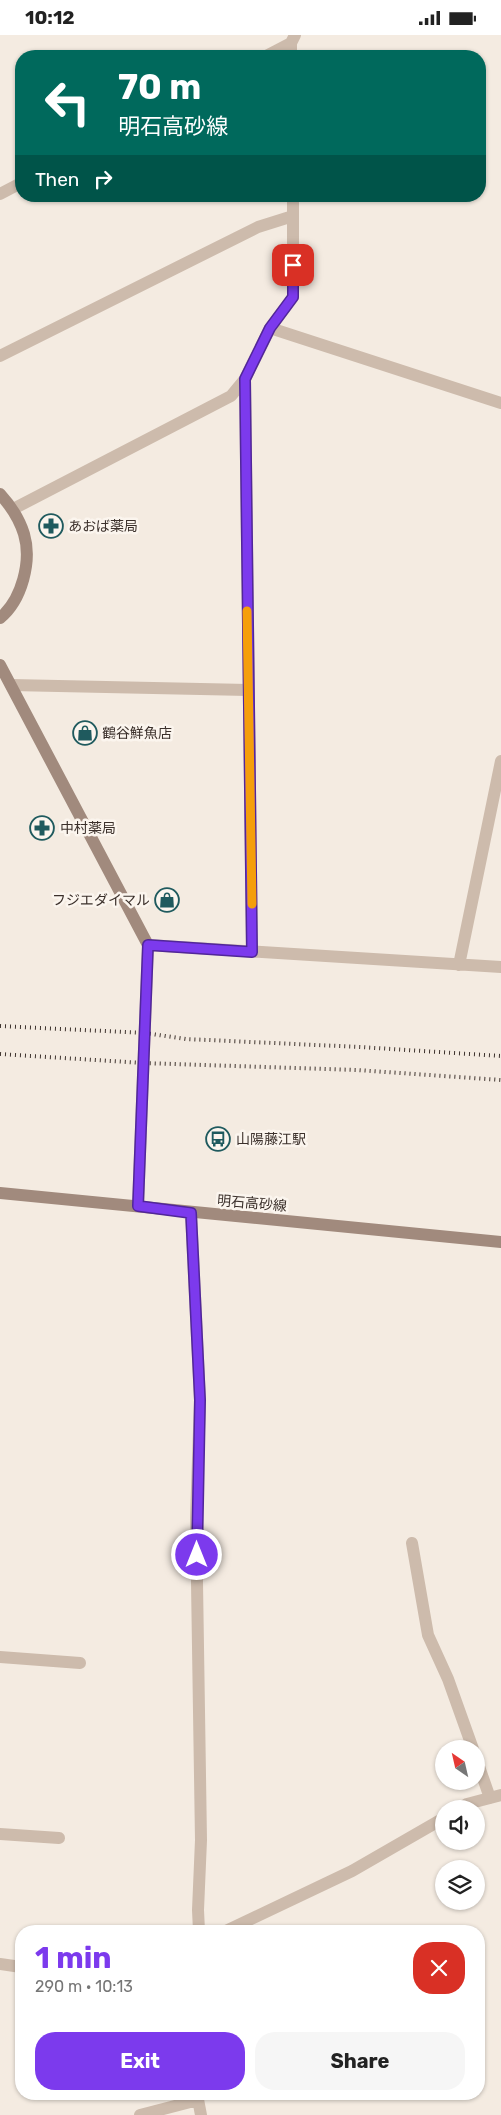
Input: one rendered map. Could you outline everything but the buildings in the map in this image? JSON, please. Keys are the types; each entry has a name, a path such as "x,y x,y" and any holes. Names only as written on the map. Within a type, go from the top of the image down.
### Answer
{"main road":[{"path":"0,494 13,509 24,535 26,563 19,591 0,618"},
{"path":"0,665 148,945"},
{"name":"明石高砂線","path":"0,1193 501,1242"}],"street":[{"path":"276,50 293,39"},
{"path":"0,194 15,186"},
{"path":"13,509 231,396 245,379 270,328 293,297 292,202"},
{"path":"0,356 258,227 293,216"},
{"path":"270,328 501,403"},
{"path":"245,379 252,952"},
{"path":"11,685 248,690"},
{"path":"459,965 501,761"},
{"path":"138,1206 148,945 501,967"},
{"path":"191,1213 200,1400 196,1518 201,1840 199,1925"},
{"path":"412,1543 428,1635 448,1679 470,1740"},
{"path":"0,1657 80,1663"},
{"path":"483,1800 496,1796 485,1775"},
{"path":"239,1925 352,1871 435,1823"},
{"path":"0,1833 59,1838"},
{"path":"0,1964 15,1966"},
{"path":"140,2115 188,2100"},
{"path":"198,2100 201,2115"}],"railway":[{"path":"0,1026 145,1033 186,1039 501,1056"},
{"path":"0,1054 143,1063 357,1070 501,1080"}],"slow traffic":[{"path":"247,611 252,904"}],"place":[{"name":"あおば薬局","path":"51,526"},
{"name":"鶴谷鮮魚店","path":"85,733"},
{"name":"中村薬局","path":"42,828"},
{"name":"フジエダイマル","path":"167,900"},
{"name":"山陽藤江駅","path":"218,1139"}],"route":[{"path":"197,1555 196,1518 200,1400 191,1213 138,1206 148,945 252,952 245,379 270,328 293,297 293,265"}]}
